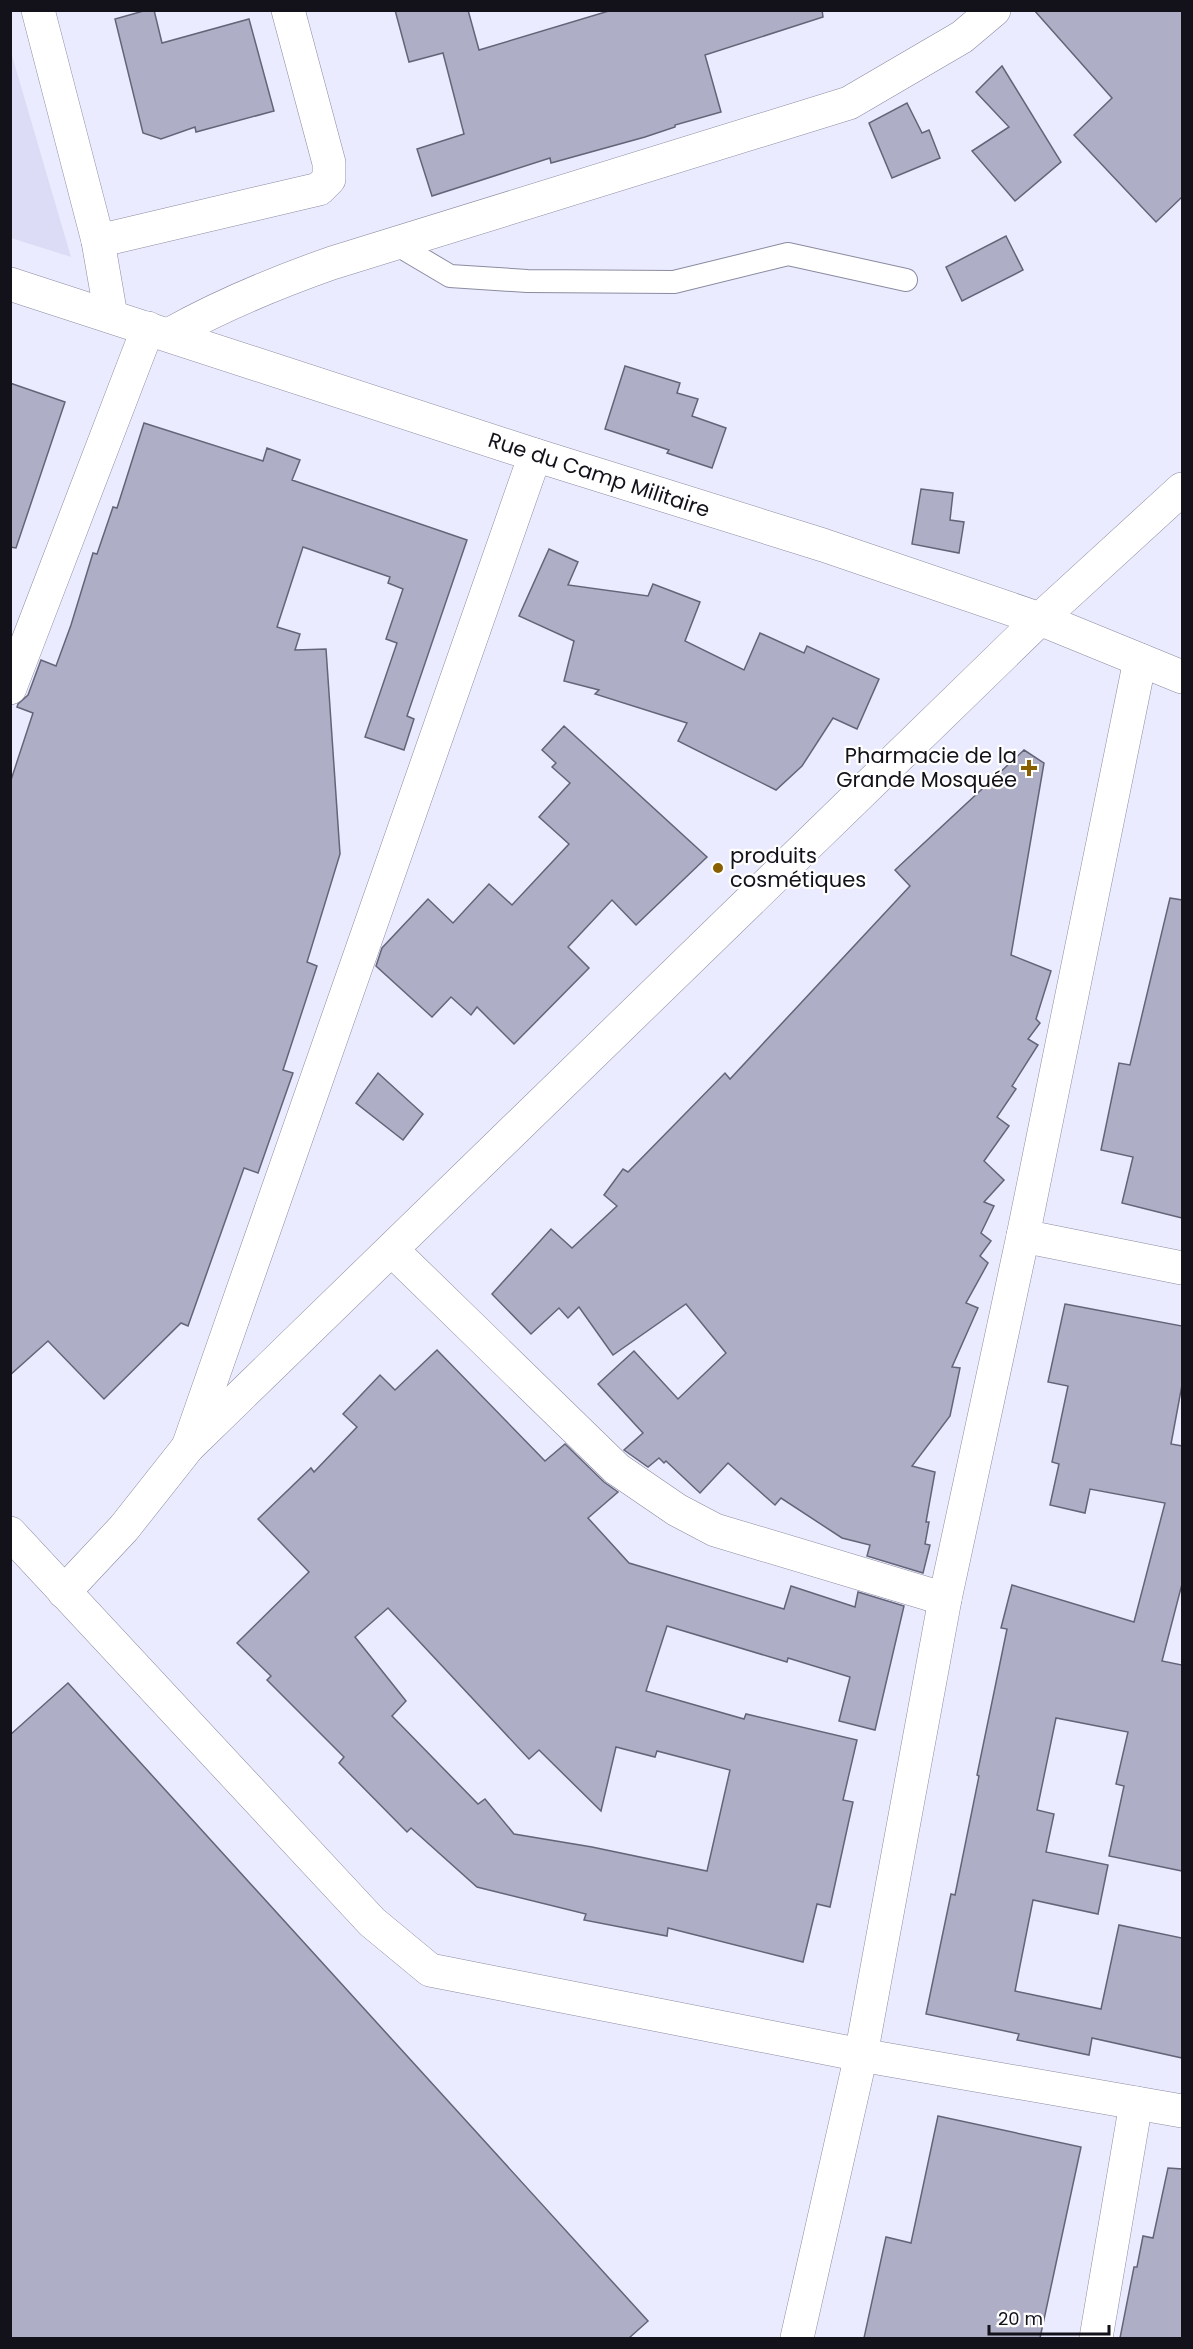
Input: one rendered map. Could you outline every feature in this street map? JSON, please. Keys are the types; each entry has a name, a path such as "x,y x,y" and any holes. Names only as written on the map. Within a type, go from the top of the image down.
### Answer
{"street":[{"path":"38,10 98,241 111,316"},
{"path":"98,241 319,189 329,178 328,163 288,10"},
{"path":"10,688 159,331 206,314 271,284 332,263 849,104 958,24 994,10"},
{"name":"Rue du Camp Militaire","path":"10,284 535,455 823,545 1040,619 1182,677"},
{"path":"188,1447 535,455"},
{"path":"64,1592 124,1528 188,1447 1040,619 1182,489"},
{"path":"797,2338 861,2055 945,1599 1023,1236 1140,660"},
{"path":"1023,1236 1182,1268"},
{"path":"392,1250 617,1469 676,1510 714,1530 945,1599"},
{"path":"10,1533 372,1922 430,1970 861,2055 1182,2111"},
{"path":"1096,2338 1136,2103"}],"lane":[{"path":"396,244 450,276 516,281 674,282 788,254 906,280"}],"shaded area":[{"path":"11,52 71,257 11,238"}],"building":[{"path":"154,10 162,43 249,19 274,111 196,132 195,127 161,139 143,133 115,19"},
{"path":"395,10 468,10 479,50 612,10 822,10 823,17 705,55 721,112 675,125 675,127 645,137 551,163 550,158 432,196 417,149 464,134 443,53 409,62"},
{"path":"1034,10 1182,10 1182,197 1156,222 1074,135 1112,98"},
{"path":"1002,66 1061,162 1015,201 972,151 1009,127 976,92"},
{"path":"907,103 922,133 929,130 940,158 892,178 869,123"},
{"path":"1006,236 1023,270 962,301 946,267"},
{"path":"625,366 680,383 677,393 698,399 692,416 726,428 712,468 667,453 669,450 605,429"},
{"path":"10,383 65,402 16,548 10,547"},
{"path":"144,423 263,461 267,448 300,460 292,480 467,540 407,716 414,719 404,750 365,737 397,643 386,639 403,589 388,583 390,577 303,547 277,627 300,634 295,650 326,649 340,854 307,962 317,966 283,1070 293,1073 258,1173 244,1168 188,1326 181,1323 104,1399 48,1341 10,1375 10,783 33,713 17,707 18,704 28,695 41,660 56,666 93,553 97,554 113,507 117,508"},
{"path":"921,489 953,493 950,520 964,522 959,553 912,544"},
{"path":"549,549 578,562 568,585 648,596 653,584 700,602 685,641 744,670 760,633 804,653 807,646 879,679 857,729 833,718 802,766 776,790 678,741 687,723 595,694 599,690 564,681 574,641 519,616"},
{"path":"564,726 707,857 636,925 612,900 568,947 589,968 514,1044 477,1007 471,1015 451,997 432,1017 376,966 382,948 428,899 453,923 489,884 512,905 569,844 539,817 570,783 552,767 556,763 542,750"},
{"path":"1024,750 1044,763 1011,955 1051,971 1036,1019 1040,1023 1028,1039 1038,1045 1012,1086 1016,1089 997,1117 1009,1126 984,1161 1004,1180 984,1202 994,1206 981,1233 991,1241 980,1256 988,1263 966,1303 978,1308 952,1367 960,1368 950,1416 912,1466 935,1472 926,1522 929,1522 925,1544 930,1545 923,1573 867,1556 870,1545 842,1538 781,1498 775,1505 728,1463 700,1493 666,1461 664,1463 659,1458 648,1467 624,1450 643,1433 598,1384 634,1351 678,1399 726,1353 686,1304 613,1355 579,1307 568,1318 559,1308 531,1334 492,1294 551,1229 572,1248 617,1206 604,1195 623,1169 628,1172 725,1073 730,1079 910,886 895,870"},
{"path":"1170,898 1182,900 1182,1218 1122,1203 1133,1157 1101,1150 1119,1063 1130,1065"},
{"path":"378,1073 423,1114 403,1140 356,1103"},
{"path":"1065,1304 1182,1326 1182,1385 1171,1444 1182,1446 1182,1584 1162,1661 1182,1665 1182,1871 1109,1856 1124,1786 1116,1784 1128,1732 1056,1718 1037,1810 1054,1814 1046,1852 1108,1865 1098,1914 1033,1900 1015,1991 1101,2009 1119,1925 1182,1938 1182,2058 1092,2038 1089,2055 1017,2040 1019,2034 926,2014 951,1894 955,1895 979,1776 977,1775 1007,1629 1001,1628 1012,1585 1134,1622 1165,1503 1090,1489 1085,1513 1050,1505 1059,1464 1052,1462 1068,1386 1048,1382"},
{"path":"437,1350 545,1461 565,1444 604,1482 618,1492 588,1518 629,1563 784,1609 791,1586 855,1607 858,1592 904,1606 875,1730 839,1721 850,1677 788,1658 787,1662 667,1626 646,1691 744,1719 746,1714 857,1740 843,1800 853,1802 830,1907 817,1904 803,1962 668,1928 667,1936 584,1920 586,1914 477,1887 411,1828 407,1832 339,1763 344,1757 267,1680 271,1676 237,1643 309,1572 258,1519 311,1468 314,1472 357,1427 343,1414 380,1375 395,1390","holes":["388,1608 529,1759 539,1750 601,1811 616,1747 655,1757 657,1751 730,1770 707,1871 592,1847 514,1834 485,1799 478,1804 392,1716 406,1701 355,1637"]},
{"path":"68,1683 648,2321 629,2338 10,2338 10,1735"},
{"path":"938,2116 1081,2147 1040,2338 864,2338 886,2237 911,2243"},
{"path":"1168,2168 1182,2169 1182,2338 1120,2338 1134,2267 1137,2267 1143,2236 1153,2238"}],"place":[{"name":"Pharmacie de la Grande Mosquée","path":"1029,768"},
{"name":"produits cosmétiques","path":"718,868"}]}
